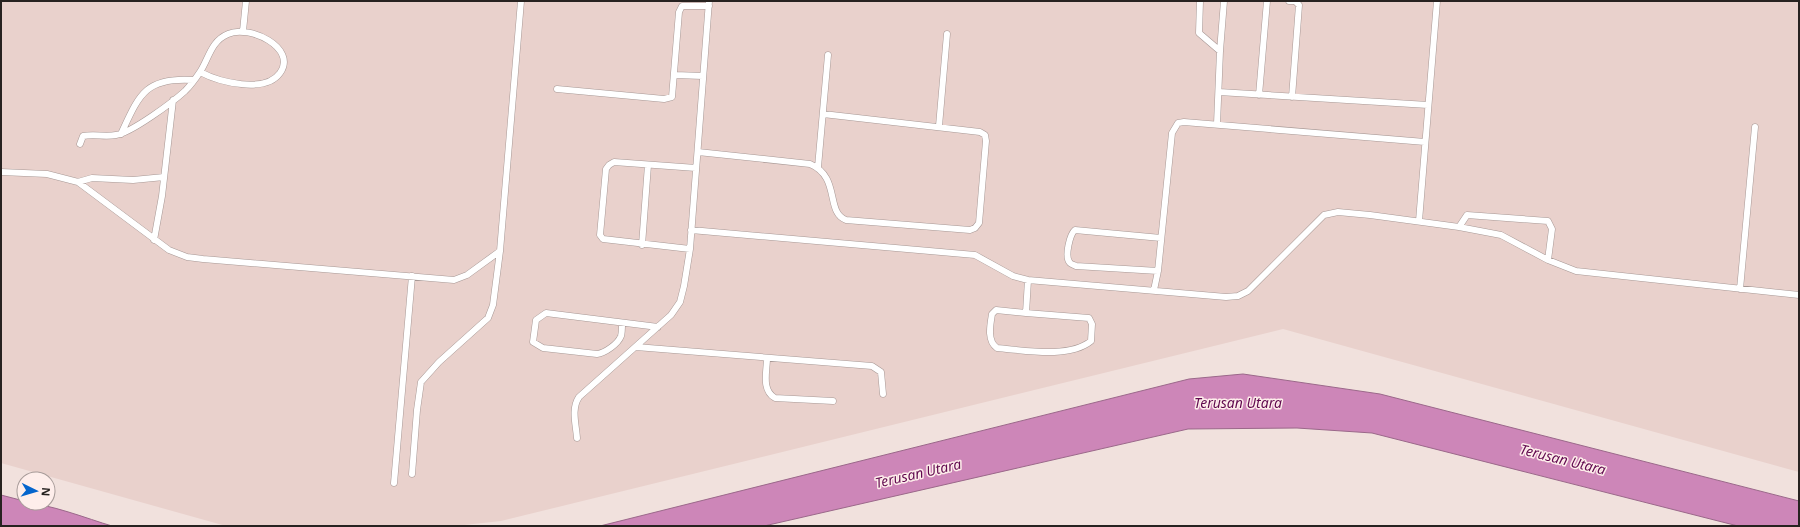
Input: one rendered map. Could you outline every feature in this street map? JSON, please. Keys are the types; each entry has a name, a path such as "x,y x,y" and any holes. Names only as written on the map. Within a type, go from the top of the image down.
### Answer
{"lane":[{"path":"243,31 246,1"},
{"path":"412,474 420,382 439,362 488,318 493,305 500,251 520,1"},
{"path":"1200,1 1199,33 1220,51"},
{"path":"1217,124 1224,1"},
{"path":"1259,94 1267,1"},
{"path":"1289,1 1295,2 1299,5 1292,97"},
{"path":"1419,221 1437,1"},
{"path":"557,89 668,99 672,97 679,12 682,6 709,3 690,250 680,302 671,315 579,397 575,404 574,410 577,438"},
{"path":"80,144 83,136 121,134 173,100 185,91 200,72 212,47 221,38 229,33 243,31 253,32 265,38 279,50 284,61 283,68 279,75 274,80 265,83 248,84 232,82 200,72"},
{"path":"938,126 947,34"},
{"path":"818,167 828,55"},
{"path":"675,75 703,76"},
{"path":"121,134 135,104 148,88 164,81 178,79 193,80"},
{"path":"1219,92 1428,105"},
{"path":"154,240 164,177 173,100"},
{"path":"698,152 810,164 818,167 824,172 829,182 836,212 840,217 846,220 970,230 975,228 979,223 986,141 985,135 980,132 938,126 823,114"},
{"path":"1154,290 1158,271 1172,133 1174,127 1178,123 1217,124 1425,142"},
{"path":"1740,290 1755,127"},
{"path":"690,250 608,241 603,239 600,235 606,169 608,165 614,162 696,168"},
{"path":"642,245 648,165"},
{"path":"1,172 47,174 78,182 154,240 177,254 203,259 454,280 461,278 500,251"},
{"path":"78,182 92,178 133,180 164,177"},
{"path":"691,230 975,255 1013,276 1028,280 1226,297 1238,296 1248,291 1259,282 1324,215 1331,213 1370,215 1459,227 1508,237 1548,260 1576,271 1740,290 1799,295"},
{"path":"1459,227 1467,214 1548,221 1552,229 1548,260"},
{"path":"1158,271 1076,266 1070,263 1067,258 1070,236 1075,230 1161,238"},
{"path":"394,482 412,276"},
{"path":"1026,313 1028,280"},
{"path":"996,310 1026,313 1089,318 1092,324 1091,341 1080,346 1054,353 997,348 992,345 990,341 992,314 996,310"},
{"path":"622,323 621,337 613,346 603,353 597,354 544,348 533,342 536,320 546,313 658,327"},
{"path":"636,347 872,366 881,372 883,394"},
{"path":"767,358 766,389 769,395 775,398 833,401"}],"shaded area":[{"path":"1,1 1799,1 1799,472 1283,329 501,521 455,526 226,526 56,478 56,471 30,471 1,463"}],"water":[{"name":"Terusan Utara","path":"1243,374 1380,394 1799,501 1799,526 1738,526 1372,433 1297,428 1188,429 764,526 600,526 1189,379"},
{"path":"1,495 16,499 16,511 56,511 56,508 112,526 1,526"}]}
